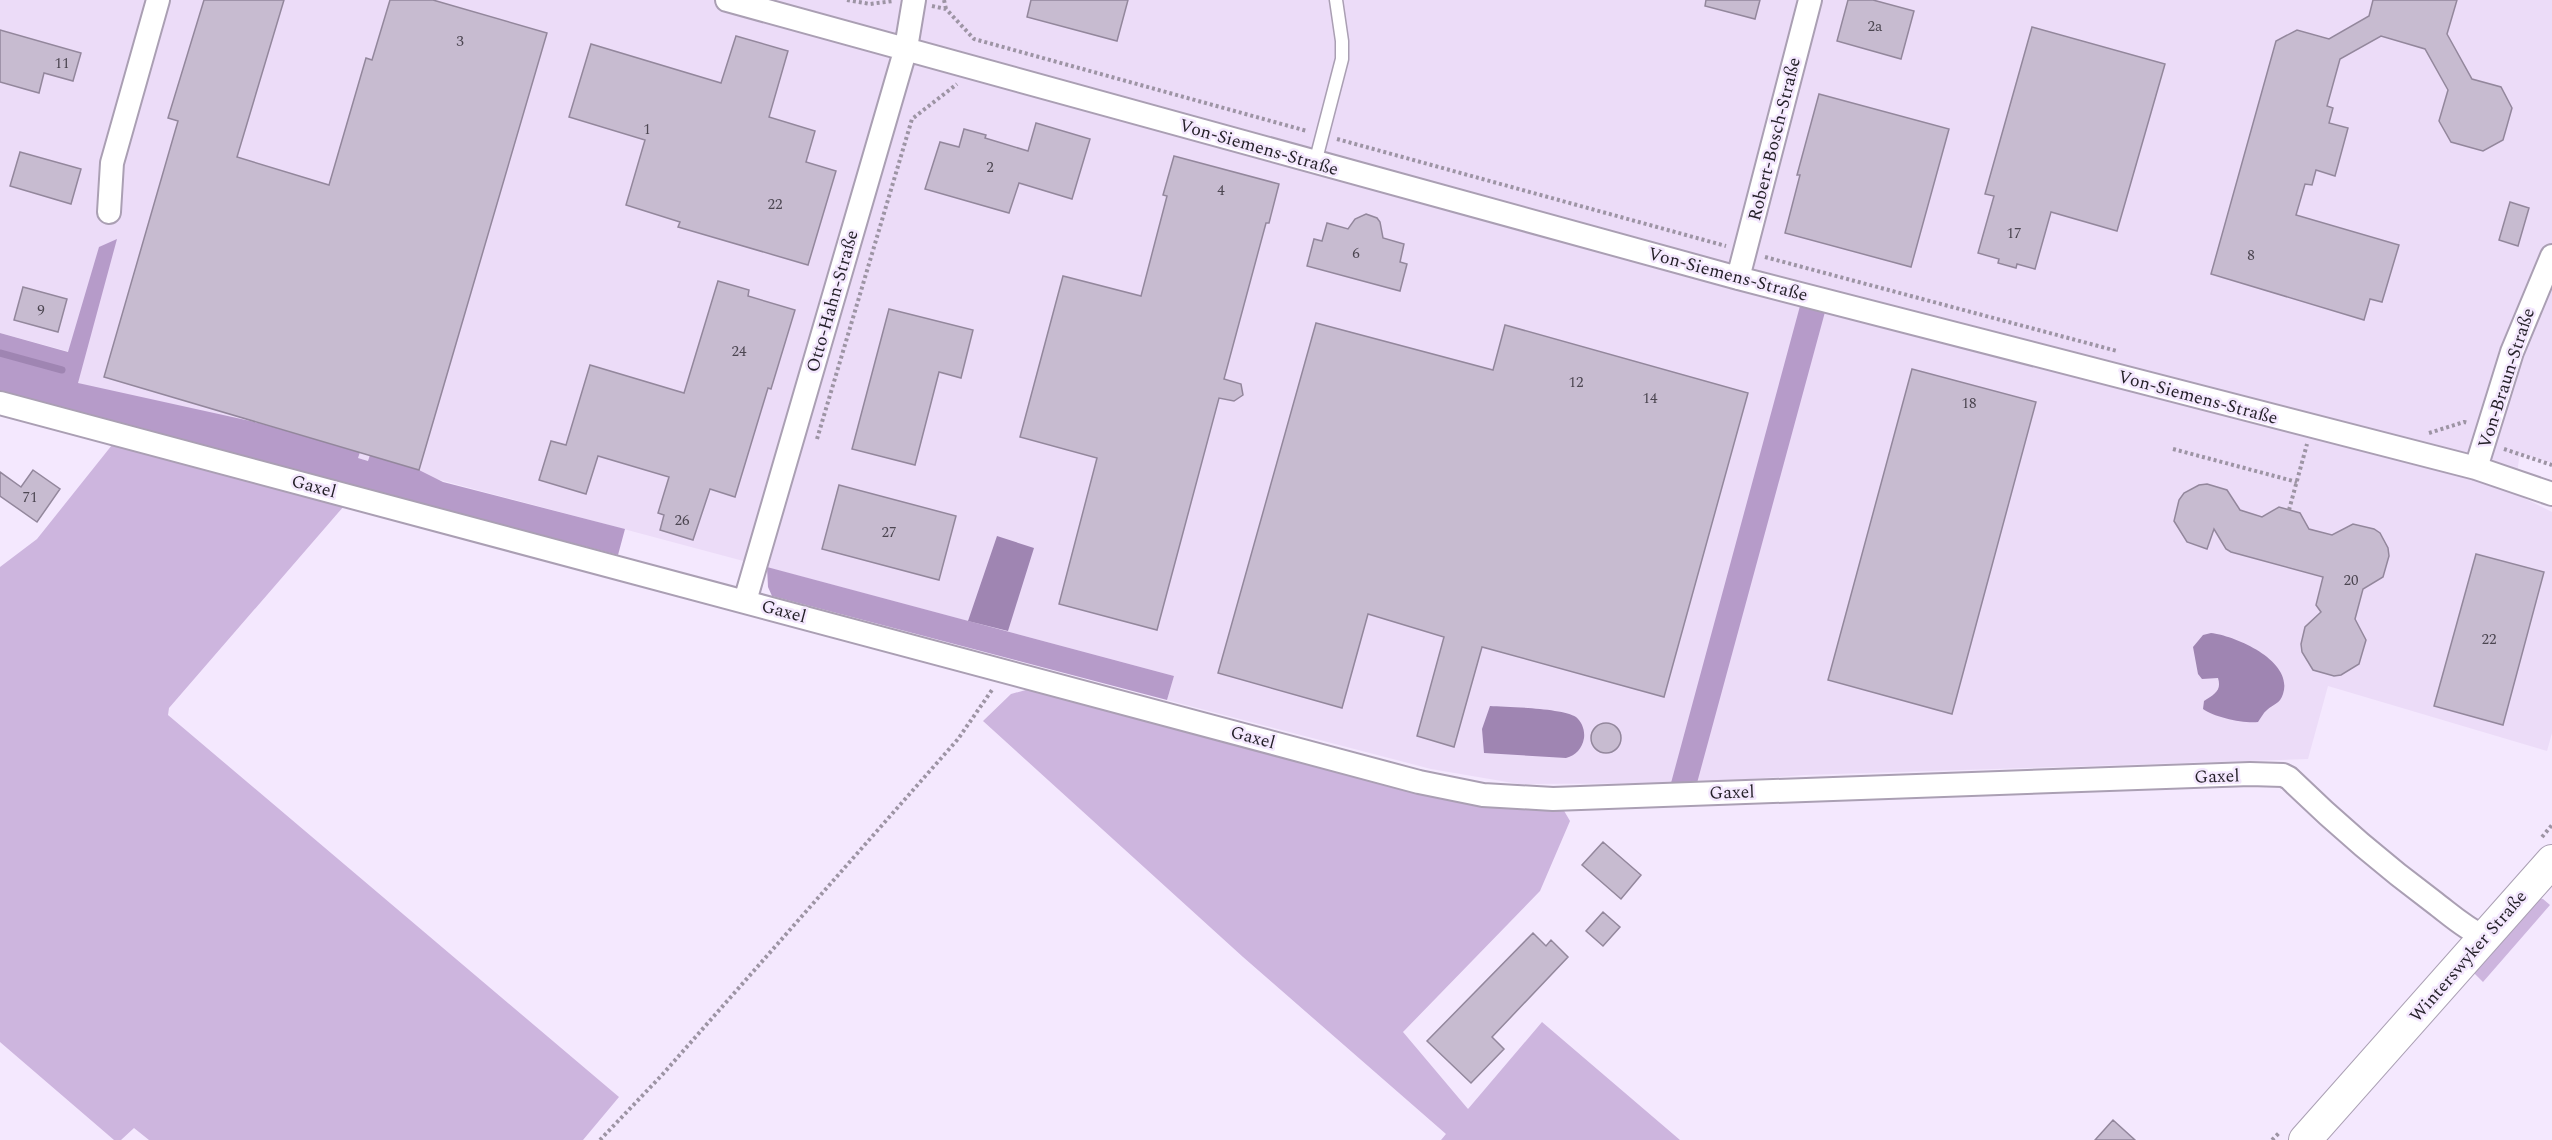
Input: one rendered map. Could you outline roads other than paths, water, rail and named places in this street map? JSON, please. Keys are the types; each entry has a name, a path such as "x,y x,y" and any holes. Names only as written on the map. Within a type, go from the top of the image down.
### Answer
{"street":[{"path":"109,212 112,163 158,0"},
{"name":"Von-Siemens-Straße","path":"727,0 1738,278 2476,468 2552,494"},
{"name":"Otto-Hahn-Straße","path":"745,601 906,48 914,0"},
{"name":"Robert-Bosch-Straße","path":"1738,278 1810,0"},
{"name":"Von-Braun-Straße","path":"2476,468 2512,352 2552,256"},
{"name":"Gaxel","path":"0,403 1419,782 1474,794 1553,799 2283,775 2417,892 2462,926 2484,937"},
{"name":"Winterswyker Straße","path":"2305,1140 2552,861"}],"lane":[{"path":"1315,163 1342,59 1342,41 1336,0"}],"waterway":[{"path":"0,353 62,370"}]}
